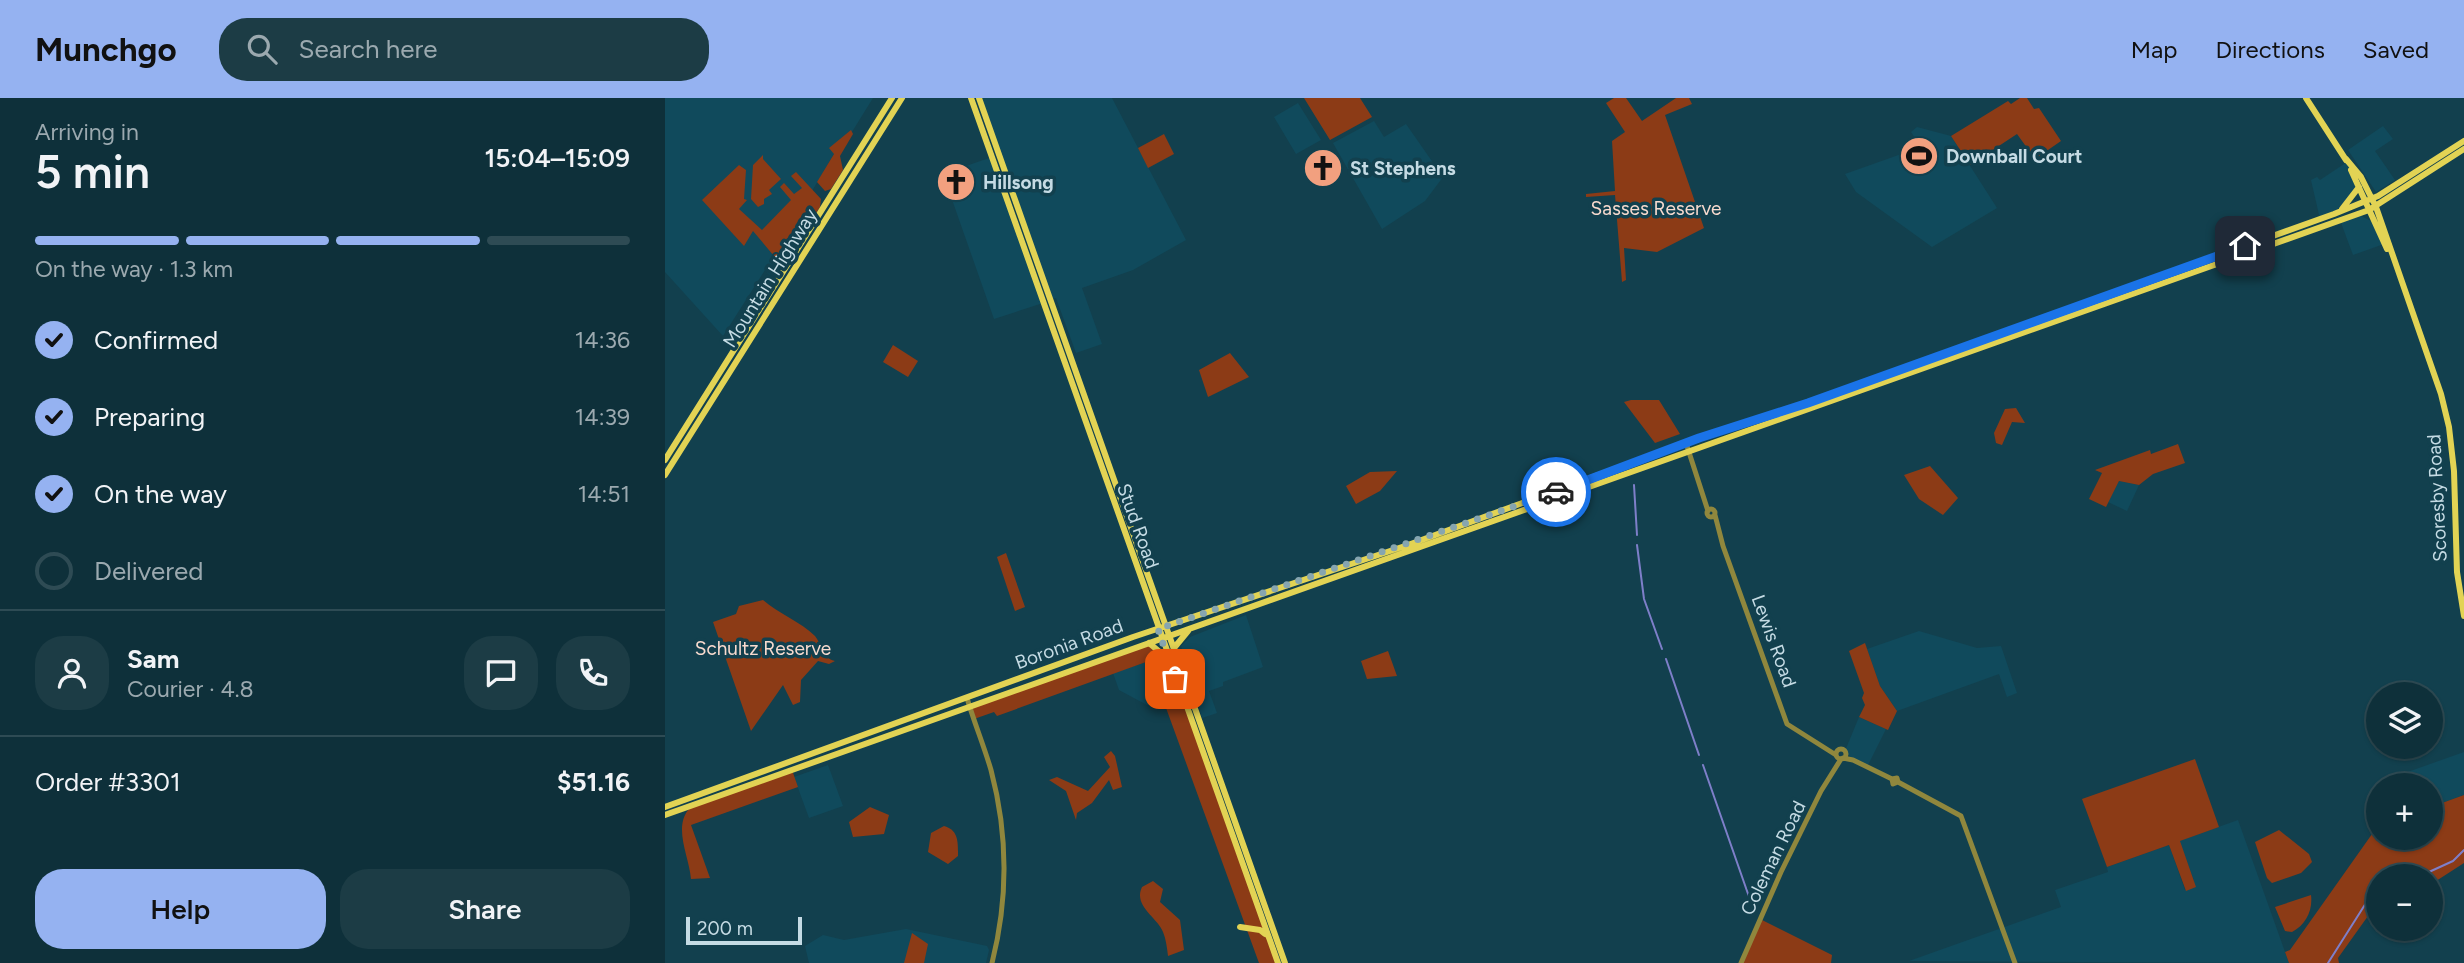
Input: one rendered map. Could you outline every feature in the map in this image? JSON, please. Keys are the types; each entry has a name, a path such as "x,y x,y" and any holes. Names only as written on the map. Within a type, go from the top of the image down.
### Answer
{"main road":[{"name":"Mountain Highway","path":"665,475 764,317 891,98"},
{"name":"Mountain Highway","path":"665,460 758,312 902,98"},
{"name":"Stud Road","path":"971,98 1170,636 1285,963"},
{"name":"Stud Road","path":"979,98 1029,253"},
{"name":"Scoresby Road","path":"2306,98 2369,200 2377,230 2393,260"},
{"name":"Boronia Road","path":"665,815 1690,452 2179,274 2369,200 2464,141"},
{"path":"995,143 996,168"},
{"name":"Boronia Road","path":"665,807 1166,626 1408,545 1686,443 2357,214 2390,198 2464,149"},
{"name":"Scoresby Road","path":"2346,159 2359,187 2369,200"},
{"path":"2338,212 2352,200 2359,187"},
{"path":"2381,223 2383,209 2390,198"},
{"name":"Scoresby Road","path":"2372,208 2381,223 2439,390 2449,427 2455,480 2457,575 2464,616"},
{"path":"2357,214 2368,219 2377,230"},
{"name":"Stud Road","path":"1036,272 1168,659 1278,963"},
{"path":"758,312 764,317"},
{"path":"689,421 694,422 700,418"},
{"path":"1174,648 1192,628"},
{"path":"1149,643 1168,659"},
{"path":"1240,928 1260,930 1269,939"}],"street":[{"name":"Lewis Road","path":"1686,443 1787,724 1840,755 1961,816 2015,963"},
{"path":"967,698 993,776 1004,845 1002,913 992,963"},
{"name":"Coleman Road","path":"1741,963 1779,876 1840,755"}],"shaded area":[{"path":"665,98 873,98 842,148 834,154 774,255 779,261 770,275 765,270 723,336 665,272"},
{"path":"979,98 1112,98 1186,240 1133,270 1082,288 1102,344 1076,353 1056,298 1049,300"},
{"path":"1298,103 1321,140 1296,154 1274,117"},
{"path":"1374,121 1384,137 1406,124 1443,177 1425,201 1382,229 1333,143"},
{"path":"2383,126 2393,139 2375,151 2395,180 2376,192 2348,150"},
{"path":"1917,127 1951,136 1997,208 1932,247 1856,192 1845,174 1921,147 1911,132"},
{"path":"992,157 1043,303 994,319 943,174"},
{"path":"2347,162 2359,187 2347,204 2320,219 2311,180 2317,177 2320,180"},
{"path":"2357,214 2371,221 2384,244 2353,255 2340,220"},
{"path":"2119,481 2139,485 2127,511 2108,502"},
{"path":"1246,615 1263,667 1223,682 1223,686 1209,691 1217,713 1202,718 1181,646 1190,637"},
{"path":"1919,631 1977,648 2001,646 2017,693 2007,697 1999,674 1897,711 1880,686 1867,649"},
{"path":"1146,662 1154,667 1165,698 1147,705 1119,690 1113,673"},
{"path":"1859,717 1886,729 1867,767 1853,760 1845,751"},
{"path":"2464,752 2464,795 2443,803 2443,773 2405,773"},
{"path":"828,765 843,806 809,818 794,777"},
{"path":"2238,820 2289,963 1909,961 2061,907 2055,890 2108,872 2107,867 2169,845 2185,890 2194,881 2179,841"},
{"path":"906,929 987,946 989,950 986,963 809,963 805,946 823,935 844,940"}],"green space":[{"path":"1304,98 1360,98 1372,117 1330,140"},
{"name":"Sasses Reserve","path":"1614,98 1626,98 1642,121 1676,98 1689,98 1692,104 1665,115 1704,228 1657,252 1624,248 1626,280 1622,282 1615,195 1586,197 1586,194 1615,191 1612,141 1625,132 1606,103"},
{"path":"2020,98 2027,98 2034,109 2039,108 2061,141 2035,159 2017,134 1970,165 1951,136 2008,101 2011,104"},
{"path":"851,130 853,134 840,156 843,170 831,189 825,191 817,182 834,154 829,148"},
{"path":"1164,134 1174,154 1148,168 1138,148"},
{"path":"763,155 763,159 781,179 769,190 772,194 764,199 764,204 758,207 751,199 753,165"},
{"path":"739,165 746,170 744,199 747,200 739,209 762,230 791,200 780,187 784,183 794,194 802,188 791,176 796,172 821,199 820,207 785,262 779,262 753,231 744,246 702,200"},
{"path":"893,345 918,361 908,377 883,362"},
{"path":"1230,353 1249,377 1208,397 1199,370"},
{"path":"1659,400 1680,434 1655,443 1624,402"},
{"path":"2016,408 2025,423 2012,422 2002,445 1996,443 1994,433 2005,409"},
{"path":"2178,444 2185,463 2153,474 2139,485 2119,481 2106,507 2089,499 2102,473 2095,470 2150,450 2151,454"},
{"path":"1930,466 1958,498 1943,515 1919,499 1904,475"},
{"path":"1397,471 1380,491 1356,504 1346,486 1370,472"},
{"path":"1006,553 1025,607 1015,611 997,557"},
{"name":"Schultz Reserve","path":"763,600 815,636 824,654 835,661 829,664 818,661 801,680 800,702 793,705 783,685 751,731 713,622 736,614 739,606"},
{"path":"1149,643 1168,659 1278,963 1259,963 1150,664 1146,662 997,716 994,712 974,719 969,706"},
{"path":"1865,643 1880,686 1897,711 1888,730 1859,717 1865,705 1862,698 1864,693 1849,651"},
{"path":"1388,651 1397,676 1367,679 1361,661"},
{"path":"1111,751 1115,756 1122,787 1113,790 1109,780 1092,803 1077,813 1076,820 1066,791 1049,780 1057,777 1088,791 1110,767 1104,757"},
{"path":"2195,759 2219,827 2180,841 2196,887 2186,891 2169,845 2107,867 2082,799"},
{"path":"792,770 798,787 691,825 710,878 691,879 682,829 683,820 694,804"},
{"path":"2464,795 2464,863 2443,877 2443,864 2366,864 2366,919 2338,958 2339,963 2289,963 2285,952 2290,950 2366,843 2366,850 2443,850 2443,803"},
{"path":"870,807 889,815 884,834 853,837 849,822"},
{"path":"944,826 953,831 958,842 958,856 948,864 928,852 931,833"},
{"path":"2279,830 2309,854 2312,862 2301,873 2272,883 2267,878 2255,842"},
{"path":"1153,881 1163,889 1160,902 1180,920 1184,950 1168,956 1163,932 1141,900 1142,887"},
{"path":"2311,895 2311,906 2305,921 2292,932 2285,931 2275,907"},
{"path":"1760,919 1832,955 1831,963 1741,963"},
{"path":"912,933 928,944 924,963 904,963"}],"waterway":[{"path":"1634,485 1637,535"},
{"path":"1637,545 1644,599 1662,649"},
{"path":"1666,659 1699,755"},
{"path":"1703,765 1754,911"},
{"path":"2443,866 2453,861 2464,850"},
{"path":"2328,963 2366,903"}],"way so far":[{"path":"1175,679 1158,629 1556,492"}],"place":[{"name":"Downball Court","path":"1919,156"},
{"name":"St Stephens","path":"1323,168"},
{"name":"Hillsong","path":"956,182"}],"route":[{"path":"1556,492 1699,438 1808,403 2245,246"}]}
